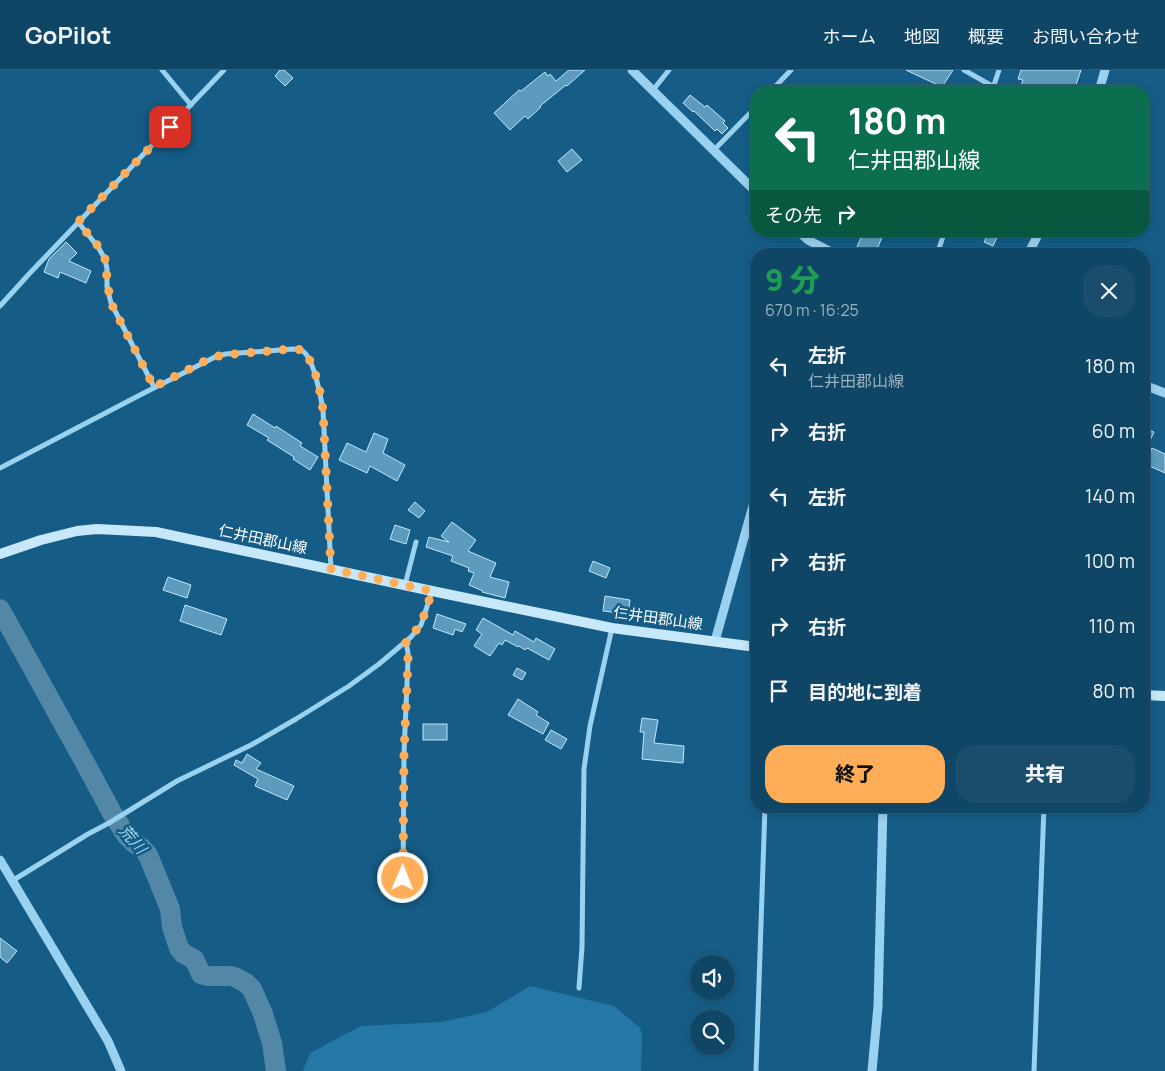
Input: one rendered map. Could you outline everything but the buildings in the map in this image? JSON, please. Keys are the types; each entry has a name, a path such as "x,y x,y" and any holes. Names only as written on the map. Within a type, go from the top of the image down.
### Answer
{"main road":[{"name":"仁井田郡山線","path":"0,554 40,540 77,531 97,529 156,532 612,628 750,646"},
{"path":"1150,695 1165,696"}],"street":[{"path":"162,70 191,105"},
{"path":"0,306 224,70"},
{"path":"632,70 750,186"},
{"path":"653,90 668,70"},
{"path":"777,85 791,70"},
{"path":"964,70 987,85"},
{"path":"994,85 999,70"},
{"path":"1101,85 1105,70"},
{"path":"714,150 750,113"},
{"path":"78,222 102,253 106,265 111,303 154,387"},
{"path":"805,237 823,248"},
{"path":"0,468 207,360 222,355 293,349 303,350 320,391 323,410 331,569"},
{"path":"1150,387 1165,393"},
{"path":"716,641 750,517"},
{"path":"405,585 416,542"},
{"path":"12,881 177,781 251,745 349,686 406,642 421,624 432,591"},
{"path":"579,988 582,947 584,763 590,726 612,628"},
{"path":"403,878 404,753 408,661 406,642"},
{"path":"756,1071 764,813"},
{"path":"872,1071 878,1006 882,813"},
{"path":"1034,1071 1044,813"},
{"path":"0,860 108,1041 121,1071"}],"shaded area":[{"path":"530,986 614,1006 640,1028 642,1036 641,1071 303,1071 310,1053 361,1026 442,1022 487,1012"}],"waterway":[{"name":"荒川","path":"0,609 112,813 126,835 148,855 170,909 172,927 179,948 184,954 194,959 201,974 235,977 252,989 263,1014 272,1043 276,1071"}],"route":[{"path":"170,127 78,222 88,233 105,259 111,303 154,387 207,360 226,354 293,349 303,350 320,391 323,410 331,569 432,591 421,624 406,642 408,661 404,753 403,878"}]}
